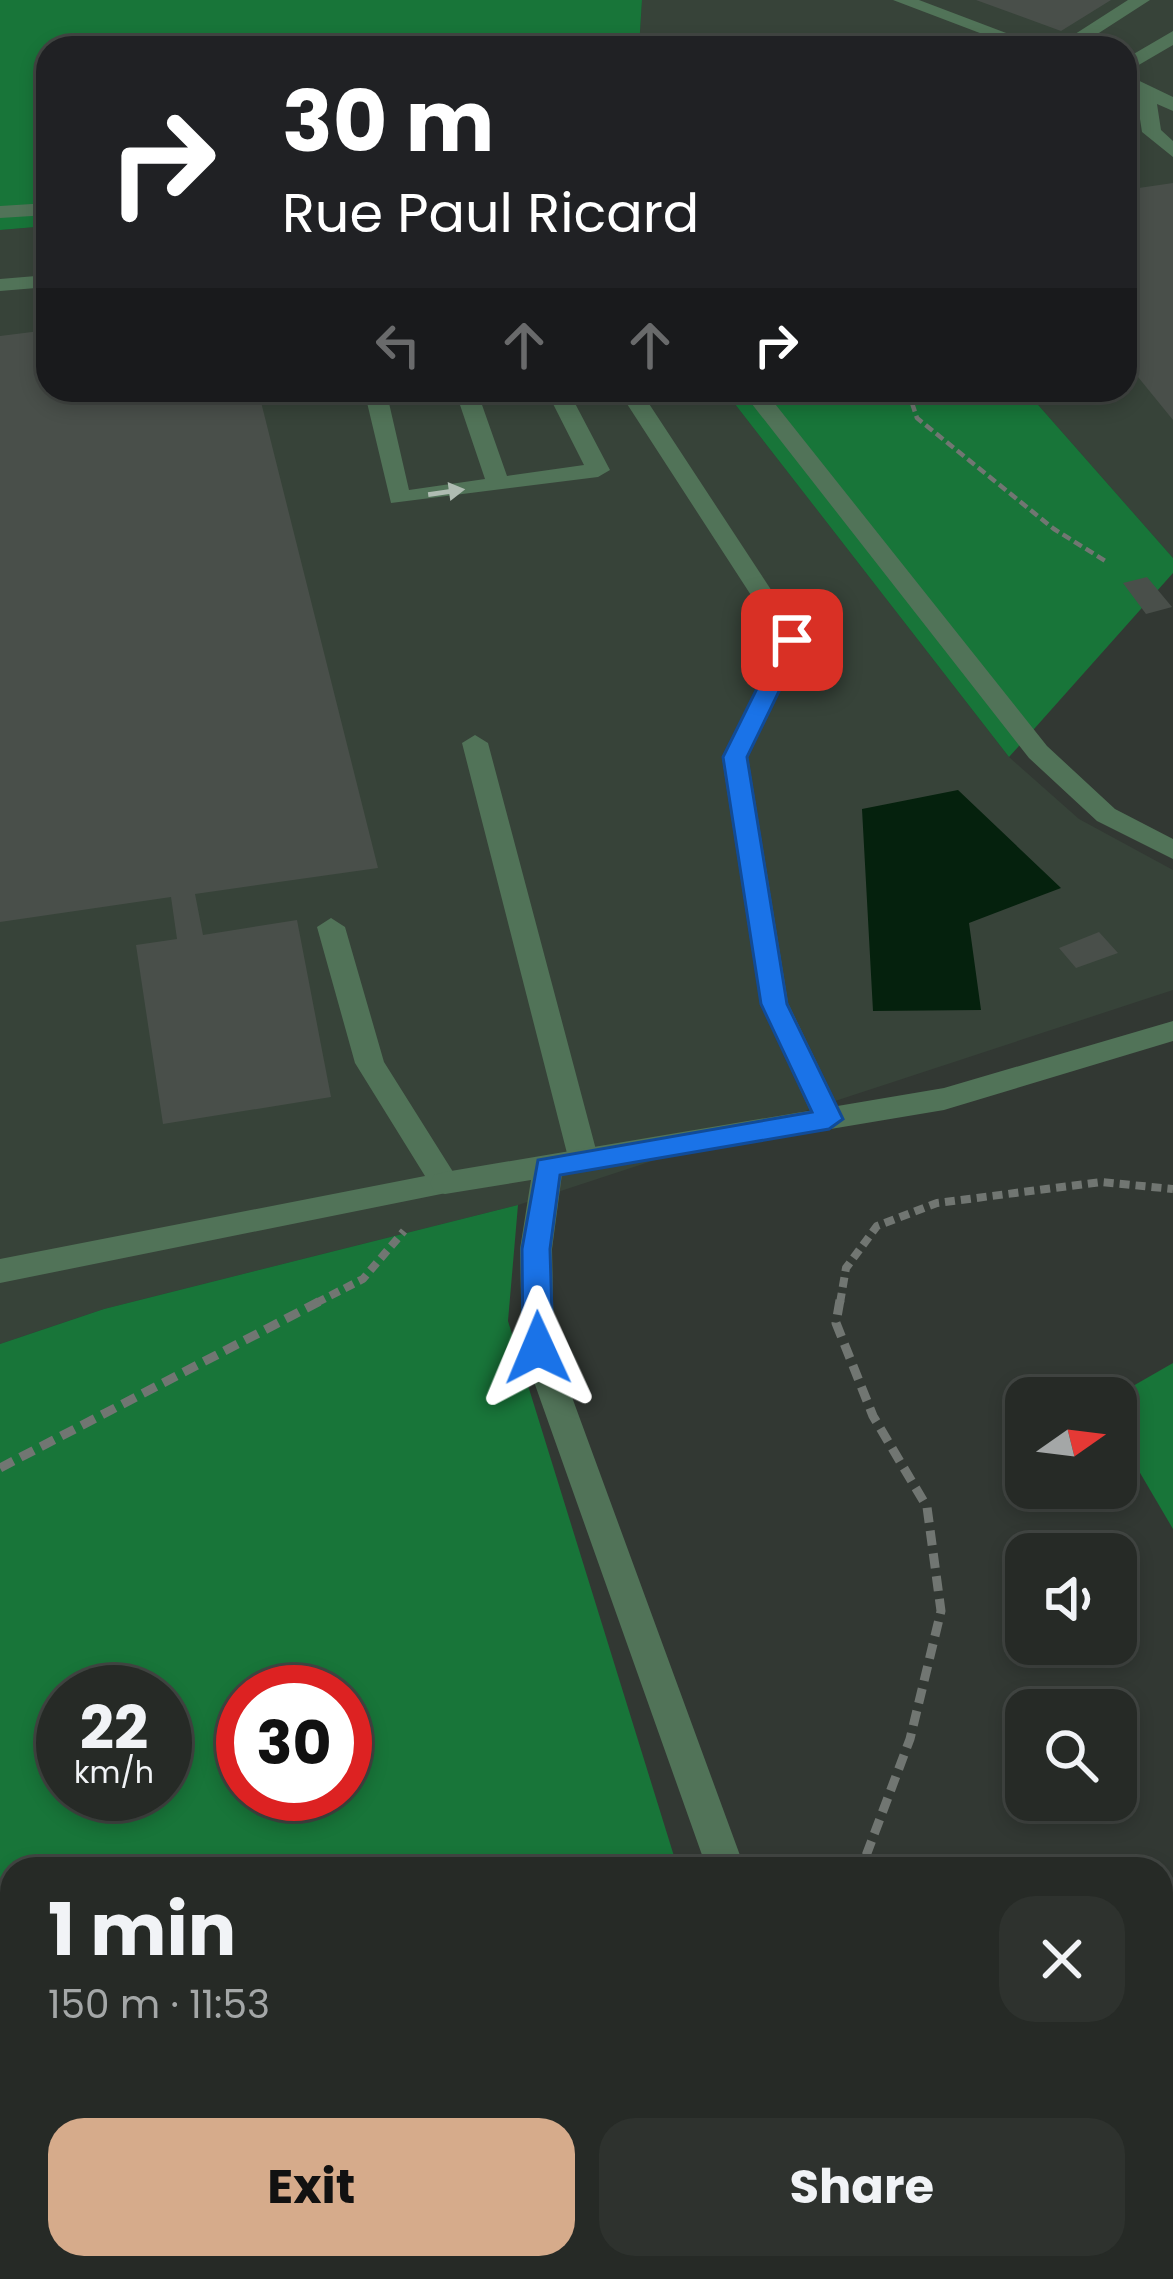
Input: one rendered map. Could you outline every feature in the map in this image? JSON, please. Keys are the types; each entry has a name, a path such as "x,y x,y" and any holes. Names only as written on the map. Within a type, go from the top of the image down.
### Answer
{"street":[{"path":"902,0 1003,36"},
{"path":"1081,36 1151,1"},
{"path":"1137,60 1173,37"},
{"path":"1137,87 1173,105"},
{"path":"1145,91 1152,132 1173,151"},
{"path":"0,212 36,210"},
{"path":"0,285 36,281"},
{"path":"378,402 399,498 598,470 563,402"},
{"path":"470,402 498,484"},
{"path":"637,402 792,640 735,757 774,1004 829,1119"},
{"path":"761,402 1038,752 1106,815 1173,850"},
{"path":"475,743 584,1161"},
{"path":"331,927 370,1063 385,1094 446,1184"},
{"path":"0,1271 446,1184 944,1099 1173,1031"},
{"path":"548,1167 536,1249 538,1348 722,1857"}],"path":[{"path":"911,402 917,418 1054,529 1107,562"},
{"path":"866,1857 910,1739 941,1611 927,1507 873,1416 836,1324 846,1268 877,1226 937,1204 1101,1182 1173,1189"},
{"path":"0,1468 363,1279 446,1184"}],"shaded area":[{"path":"642,0 1173,0 1173,558 1036,402 1137,402 1137,36 640,36"},
{"path":"36,227 36,402 733,402 1009,757 1079,819 1173,870 1173,990 518,1205 104,1309 0,1344 0,230"},
{"path":"958,790 1061,888 969,923 981,1010 873,1011 862,809"}],"green space":[{"path":"0,0 642,0 640,36 36,36 36,227 0,230"},
{"path":"733,402 1036,402 1173,558 1173,573 1009,757"},
{"path":"518,1205 508,1321 674,1857 0,1857 0,1344 104,1309"},
{"path":"1173,1363 1173,1529 1137,1468 1137,1384"}],"building":[{"path":"976,0 1111,0 1061,31"},
{"path":"1173,183 1173,420 1137,376 1137,188"},
{"path":"36,332 36,402 261,402 378,868 195,894 203,935 297,920 331,1097 163,1124 136,945 177,939 171,897 0,922 0,336"},
{"path":"1147,577 1172,607 1146,614 1123,583"},
{"path":"1099,932 1118,953 1076,968 1059,948"}],"route":[{"path":"538,1348 536,1249 548,1167 829,1119 774,1004 735,757 792,640"}]}
